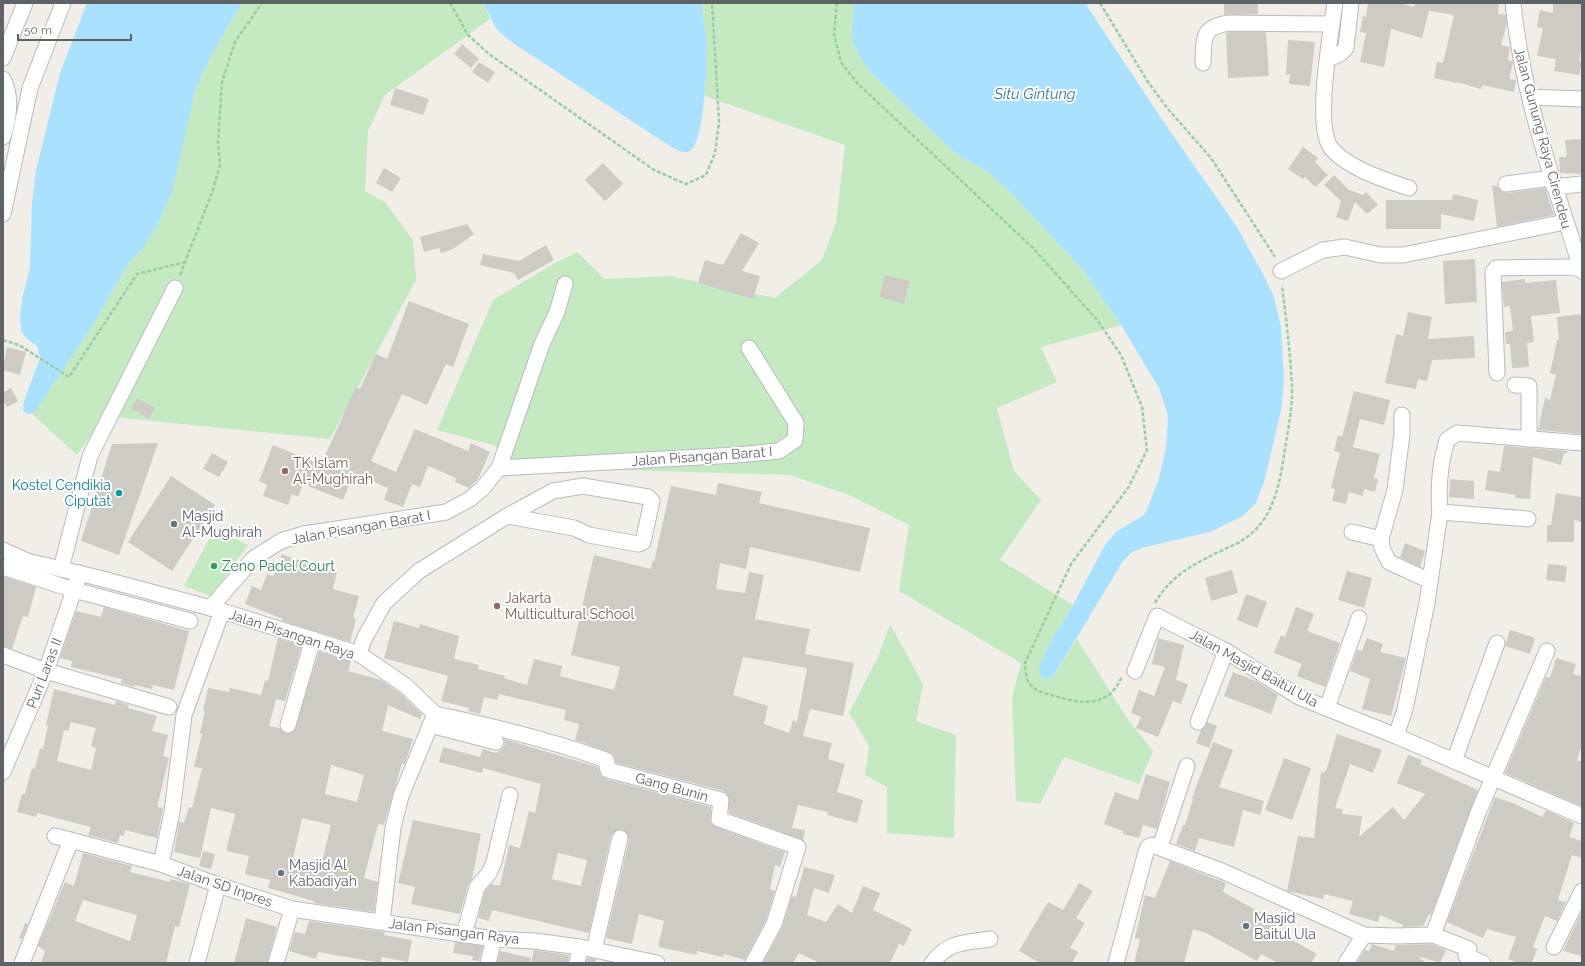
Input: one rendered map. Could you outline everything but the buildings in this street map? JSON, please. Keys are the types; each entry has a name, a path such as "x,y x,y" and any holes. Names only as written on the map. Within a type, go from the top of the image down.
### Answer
{"street":[{"path":"3,58 25,3"},
{"path":"3,214 30,88 63,3"},
{"path":"1335,3 1326,73 1325,135 1331,148 1357,166 1378,177 1409,188"},
{"path":"1328,59 1340,54 1346,48 1351,3"},
{"name":"Jalan Gunung Raya Cirendeu","path":"1513,3 1516,38 1530,97 1565,222 1582,270"},
{"path":"1203,63 1204,38 1208,30 1216,25 1229,23 1332,24"},
{"path":"3,79 8,88 7,123 3,137"},
{"path":"1530,97 1582,99"},
{"path":"1506,184 1553,182 1582,184"},
{"path":"1281,271 1323,250 1345,247 1380,254 1404,255 1565,222"},
{"path":"1497,373 1493,272 1496,268 1562,267 1582,270"},
{"name":"Jalan Pisangan Barat I","path":"161,864 172,812 184,715 216,610 254,558 281,541 304,534 446,512 476,494 500,468 542,344 556,312 565,284"},
{"path":"61,569 90,456 174,288"},
{"name":"Jalan Pisangan Barat I","path":"500,468 737,456 779,451 795,440 796,423 749,348"},
{"path":"1515,385 1529,386 1529,439"},
{"path":"1402,415 1402,434 1395,490 1380,539 1384,554 1389,562 1430,581"},
{"path":"1396,736 1405,709 1430,581 1440,512 1439,498 1443,452 1447,440 1457,433 1582,443"},
{"path":"359,654 364,639 384,603 419,571 507,516 553,491 583,486 648,497 652,501 642,542 638,544 589,535 574,528 507,516"},
{"path":"1440,512 1528,519"},
{"path":"1352,532 1380,539"},
{"name":"Jalan Pisangan Raya","path":"3,550 27,561 80,573 216,610 359,654 406,686 433,720 401,796 393,828 382,922 494,939 534,941 587,948 657,963"},
{"path":"3,567 74,590 190,621"},
{"name":"Puri Laras II","path":"4,766 46,671 80,573"},
{"path":"93,595 99,578"},
{"name":"Jalan Masjid Baitul Ula","path":"1130,670 1157,616 1226,651 1298,697 1396,736 1493,780 1582,816"},
{"path":"1327,708 1359,618"},
{"path":"288,725 313,639"},
{"path":"1454,761 1498,643"},
{"path":"1198,722 1226,651"},
{"path":"1433,935 1478,814 1547,651"},
{"path":"3,656 46,671 169,707"},
{"path":"433,720 496,742"},
{"name":"Gang Bunin","path":"433,720 515,732 570,747 606,760 608,770 722,800 719,819 798,846 780,909 774,924 753,963"},
{"path":"1160,847 1187,766"},
{"path":"464,935 477,887 489,873 494,862 510,796"},
{"name":"Jalan SD Inpres","path":"55,836 161,864 218,885 292,909 382,922"},
{"path":"577,963 587,948 620,838"},
{"path":"22,963 71,840"},
{"path":"1116,963 1148,847 1152,845 1222,871 1364,935 1433,935 1469,949 1466,956 1483,963"},
{"path":"197,963 218,885"},
{"path":"1554,947 1582,891"},
{"path":"276,963 292,909"},
{"path":"1346,963 1364,935"},
{"path":"488,963 494,939"},
{"path":"932,963 953,944 990,939"}],"path":[{"path":"174,288 186,262 213,190 220,165 218,142 222,82 236,42 262,3"},
{"path":"450,3 468,35 489,54 654,170 686,184 706,175 715,153 719,122 712,3"},
{"path":"837,3 834,34 837,48 841,62 857,83 1033,248 1098,322 1121,356 1142,407 1146,450 1128,488 1071,564 1025,664 1026,674 1030,684 1039,691 1063,699 1080,702 1094,702 1106,697 1117,688 1130,670"},
{"path":"1100,3 1148,82 1168,109 1211,158 1275,257 1281,271 1290,361 1291,412 1280,480 1271,506 1260,524 1245,539 1197,562 1175,577 1162,590 1152,607"},
{"path":"3,340 19,345 69,377 137,274 186,262"}],"green space":[{"path":"242,3 483,3 490,19 385,95 368,131 365,191 385,202 413,240 416,280 330,439 104,416 77,455 32,414 94,323 128,264 143,248 184,135 195,91 210,57"},
{"path":"701,3 854,3 852,27 871,73 956,154 987,171 1009,191 1083,270 1121,325 1041,347 1057,382 997,408 1014,471 1041,500 1000,560 1073,605 1048,646 1041,677 1046,679 1053,677 1077,639 1127,718 1153,751 1139,784 1064,757 1040,804 1016,801 1012,697 1021,663 899,591 909,525 849,495 790,475 590,469 509,458 493,445 437,430 493,300 555,263 577,252 605,279 670,276 775,298 822,260 836,222 845,145 705,96 707,48"},
{"name":"Zeno Padel Court","path":"215,528 248,545 211,596 184,586"},
{"path":"890,624 923,684 916,721 956,735 954,838 887,833 887,787 865,775 869,746 849,713 878,657"}],"water":[{"path":"87,3 242,3 210,57 195,91 172,192 157,226 143,248 128,264 94,323 37,408 32,414 27,414 23,410 24,401 40,358 37,346 26,338 21,330 20,318 22,299 30,268 32,203 36,170 60,73"},
{"path":"483,3 701,3 707,43 706,71 702,120 695,145 690,151 684,152 668,145 513,43 497,30"},
{"name":"Situ Gintung","path":"854,3 1085,3 1163,121 1237,227 1274,297 1281,327 1284,378 1282,406 1264,482 1256,503 1243,516 1210,532 1145,547 1132,552 1123,561 1053,677 1046,679 1041,677 1039,673 1040,665 1048,646 1073,605 1105,545 1116,532 1144,515 1148,507 1159,478 1166,448 1168,416 1159,388 1121,325 1083,270 1009,191 987,171 956,154 871,73 859,56 853,43 852,27"}],"place":[{"name":"TK Islam Al-Mughirah","path":"285,471"},
{"name":"Kostel Cendikia Ciputat","path":"119,493"},
{"name":"Masjid Al-Mughirah","path":"174,524"},
{"name":"Zeno Padel Court","path":"214,566"},
{"name":"Jakarta Multicultural School","path":"497,606"},
{"name":"Masjid Al Kabadiyah","path":"281,873"},
{"name":"Masjid Baitul Ula","path":"1246,926"}]}
